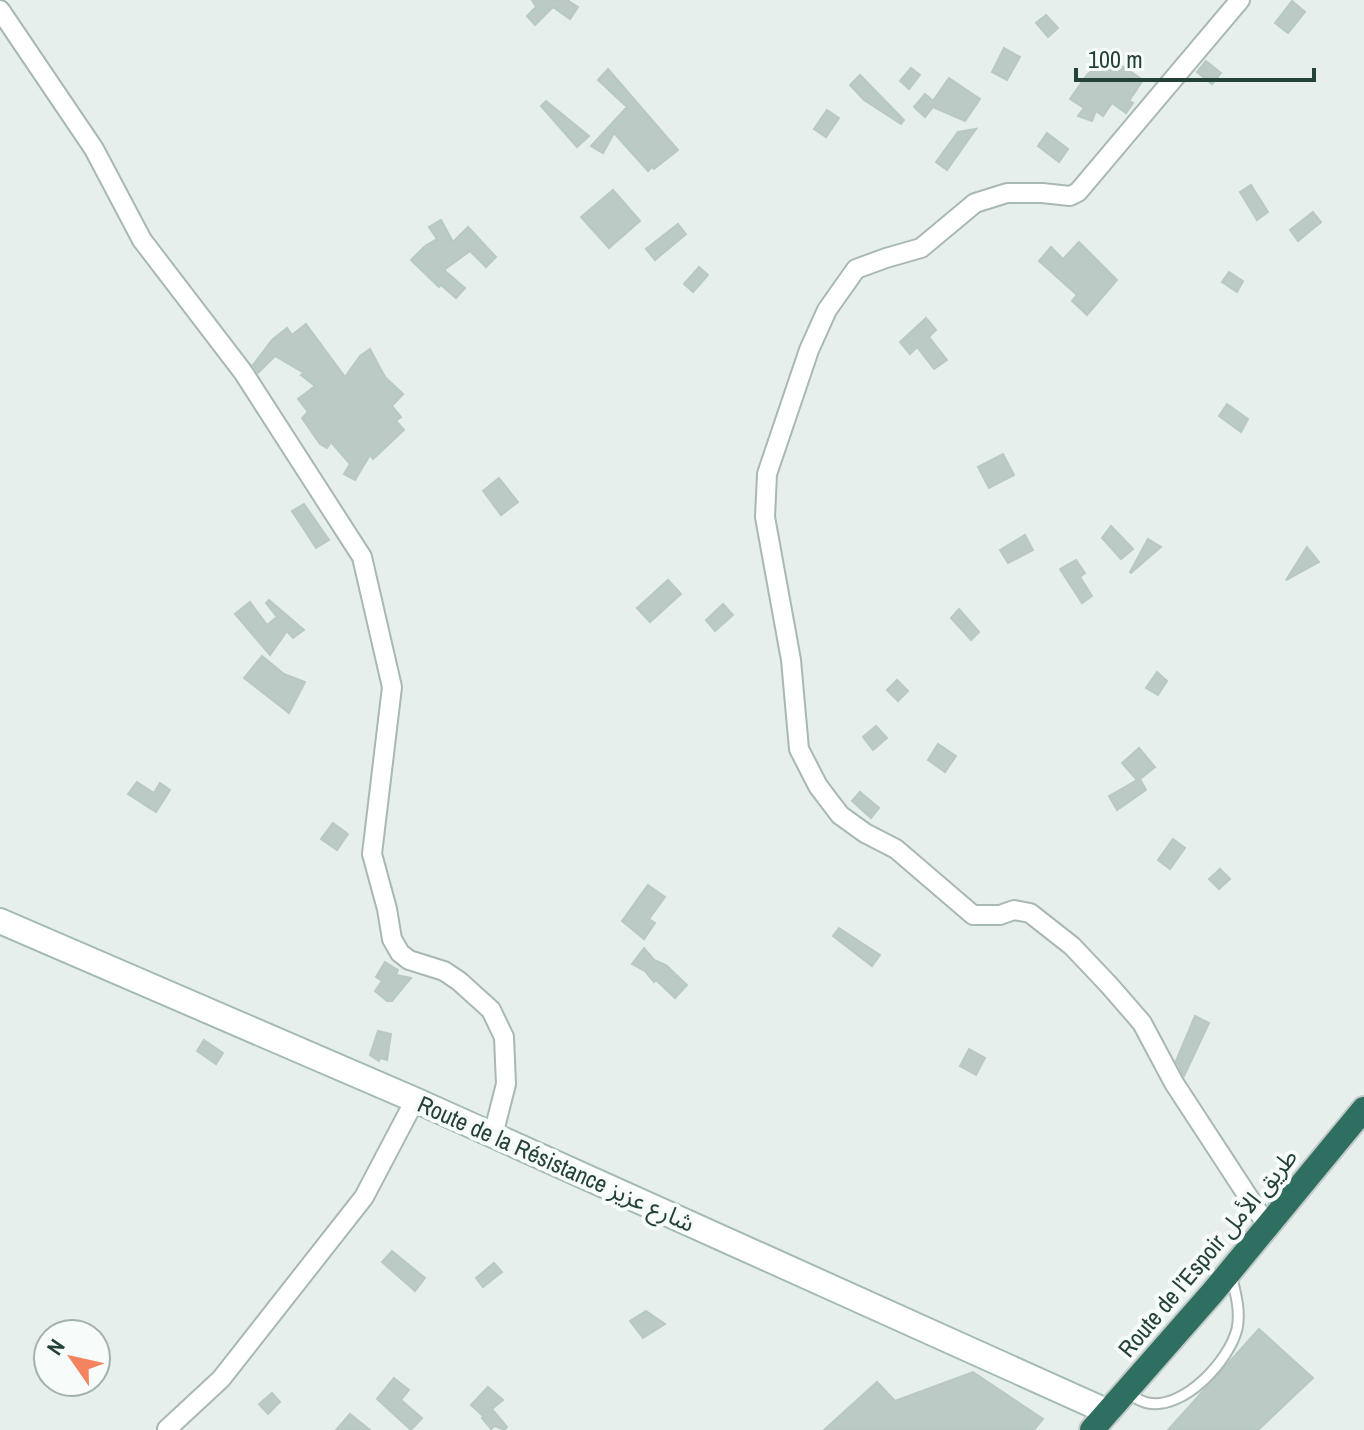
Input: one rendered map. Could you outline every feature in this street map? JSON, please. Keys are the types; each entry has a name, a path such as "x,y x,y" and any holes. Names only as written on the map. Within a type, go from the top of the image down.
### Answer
{"highway":[{"name":"Route de l’Espoir طريق الأمل","path":"1100,1421 1230,1272 1364,1109"}],"street":[{"path":"1240,0 1078,192 1070,196 1007,193 975,203 921,248 856,269 827,310 809,350 767,474 765,517 791,660 799,749 818,786 840,815 865,833 896,849 973,915 1000,915 1014,910 1030,913 1072,946 1142,1023 1174,1083 1268,1227"},
{"path":"0,10 94,149 142,240 243,372 362,557 392,687 372,854 392,939 400,953 409,960 444,971 459,981 491,1010 504,1037 506,1084 493,1135"},
{"name":"Route de la Résistance شارع عزيز","path":"0,921 493,1135 1100,1421"},
{"path":"169,1430 221,1379 364,1197 415,1100"}],"lane":[{"path":"1126,1393 1148,1403 1167,1402 1193,1390 1213,1371 1232,1343 1237,1328 1239,1305 1230,1272"}],"building":[{"path":"532,0 567,0 578,7 570,19 553,7 535,25 527,16 536,7"},
{"path":"1292,1 1305,12 1288,33 1275,23"},
{"path":"1046,15 1058,28 1048,37 1036,23"},
{"path":"1004,48 1020,57 1007,80 992,72"},
{"path":"1110,58 1143,80 1129,101 1133,103 1126,113 1112,103 1103,116 1096,111 1092,121 1078,116 1084,108 1070,99 1087,75"},
{"path":"1206,61 1221,73 1212,84 1197,72"},
{"path":"911,68 920,75 909,89 900,81"},
{"path":"608,69 678,150 654,169 652,167 648,171 614,133 603,153 591,146 627,107 598,80"},
{"path":"860,75 904,120 901,124 864,100 850,85"},
{"path":"949,78 980,99 965,121 933,107 925,117 914,107 925,94 933,101"},
{"path":"546,101 589,136 577,147 541,106"},
{"path":"827,110 839,118 826,137 814,129"},
{"path":"976,129 947,170 936,162 958,132"},
{"path":"1047,133 1068,149 1059,162 1038,146"},
{"path":"1251,185 1268,212 1257,220 1240,192"},
{"path":"613,190 640,221 609,248 581,217"},
{"path":"1313,212 1321,222 1298,241 1290,230"},
{"path":"441,220 453,242 468,227 496,257 486,267 470,251 444,270 465,288 456,298 441,285 439,287 411,260 437,239 429,227"},
{"path":"678,224 686,234 655,260 646,249"},
{"path":"1079,242 1117,280 1087,315 1072,301 1077,295 1039,261 1051,247 1063,259"},
{"path":"699,267 708,275 693,292 684,284"},
{"path":"1229,272 1243,281 1237,292 1222,282"},
{"path":"926,318 936,330 929,337 947,360 934,369 917,347 910,354 900,342"},
{"path":"306,324 345,377 360,356 370,349 385,377 403,394 392,406 401,417 396,421 404,430 373,459 370,455 355,480 344,474 350,464 331,442 327,448 320,444 302,418 308,412 298,399 315,386 301,375 304,373 275,356 258,373 253,365 272,340 287,328 292,335"},
{"path":"1227,404 1248,419 1241,432 1219,416"},
{"path":"1003,454 1014,475 989,488 978,467"},
{"path":"499,478 518,502 501,515 483,491"},
{"path":"304,504 329,540 316,548 292,511"},
{"path":"1111,526 1133,549 1121,559 1102,538"},
{"path":"1025,535 1033,550 1008,563 1000,550"},
{"path":"1148,539 1161,547 1131,573 1130,572"},
{"path":"1307,547 1319,562 1286,580"},
{"path":"1076,560 1085,573 1080,577 1092,596 1082,603 1060,569"},
{"path":"668,580 681,594 650,622 637,608"},
{"path":"269,600 304,630 293,638 287,631 270,655 235,614 250,602 267,625 277,617 266,603"},
{"path":"723,604 733,615 715,631 706,620"},
{"path":"959,609 979,632 971,640 951,618"},
{"path":"262,656 284,674 305,682 289,713 244,678"},
{"path":"1157,672 1167,681 1158,695 1146,688"},
{"path":"897,680 908,691 898,701 887,690"},
{"path":"876,726 887,738 873,750 863,737"},
{"path":"938,744 956,756 945,772 928,760"},
{"path":"1139,748 1155,767 1140,779 1146,790 1117,810 1109,796 1137,780 1122,763"},
{"path":"137,782 154,793 160,783 170,790 156,812 128,794"},
{"path":"860,792 879,808 871,818 852,801"},
{"path":"333,823 348,834 337,850 321,839"},
{"path":"1173,839 1185,848 1170,869 1158,860"},
{"path":"1220,869 1230,879 1219,889 1209,879"},
{"path":"648,885 665,897 649,919 655,923 644,939 622,921"},
{"path":"839,928 880,955 872,966 833,936"},
{"path":"644,948 654,960 666,965 687,985 675,998 645,971 632,964"},
{"path":"385,962 398,970 396,975 411,978 392,1001 387,1001 375,991 382,981 376,977"},
{"path":"1195,1016 1209,1023 1184,1076 1176,1061"},
{"path":"378,1031 391,1034 387,1060 380,1058 379,1061 370,1055"},
{"path":"204,1040 223,1053 216,1064 197,1051"},
{"path":"969,1049 985,1058 976,1075 960,1066"},
{"path":"392,1251 425,1278 415,1291 382,1262"},
{"path":"494,1263 502,1272 483,1287 476,1278"},
{"path":"646,1311 665,1324 643,1338 630,1321"},
{"path":"1259,1329 1313,1378 1258,1430 1168,1430"},
{"path":"973,1372 1043,1419 1034,1430 824,1430 877,1382 895,1401"},
{"path":"394,1378 409,1390 401,1400 422,1418 411,1430 377,1399"},
{"path":"488,1387 503,1400 492,1409 507,1427 504,1430 495,1426 491,1429 471,1405"},
{"path":"272,1393 280,1402 268,1414 259,1404"},
{"path":"350,1414 370,1430 336,1430"}]}
